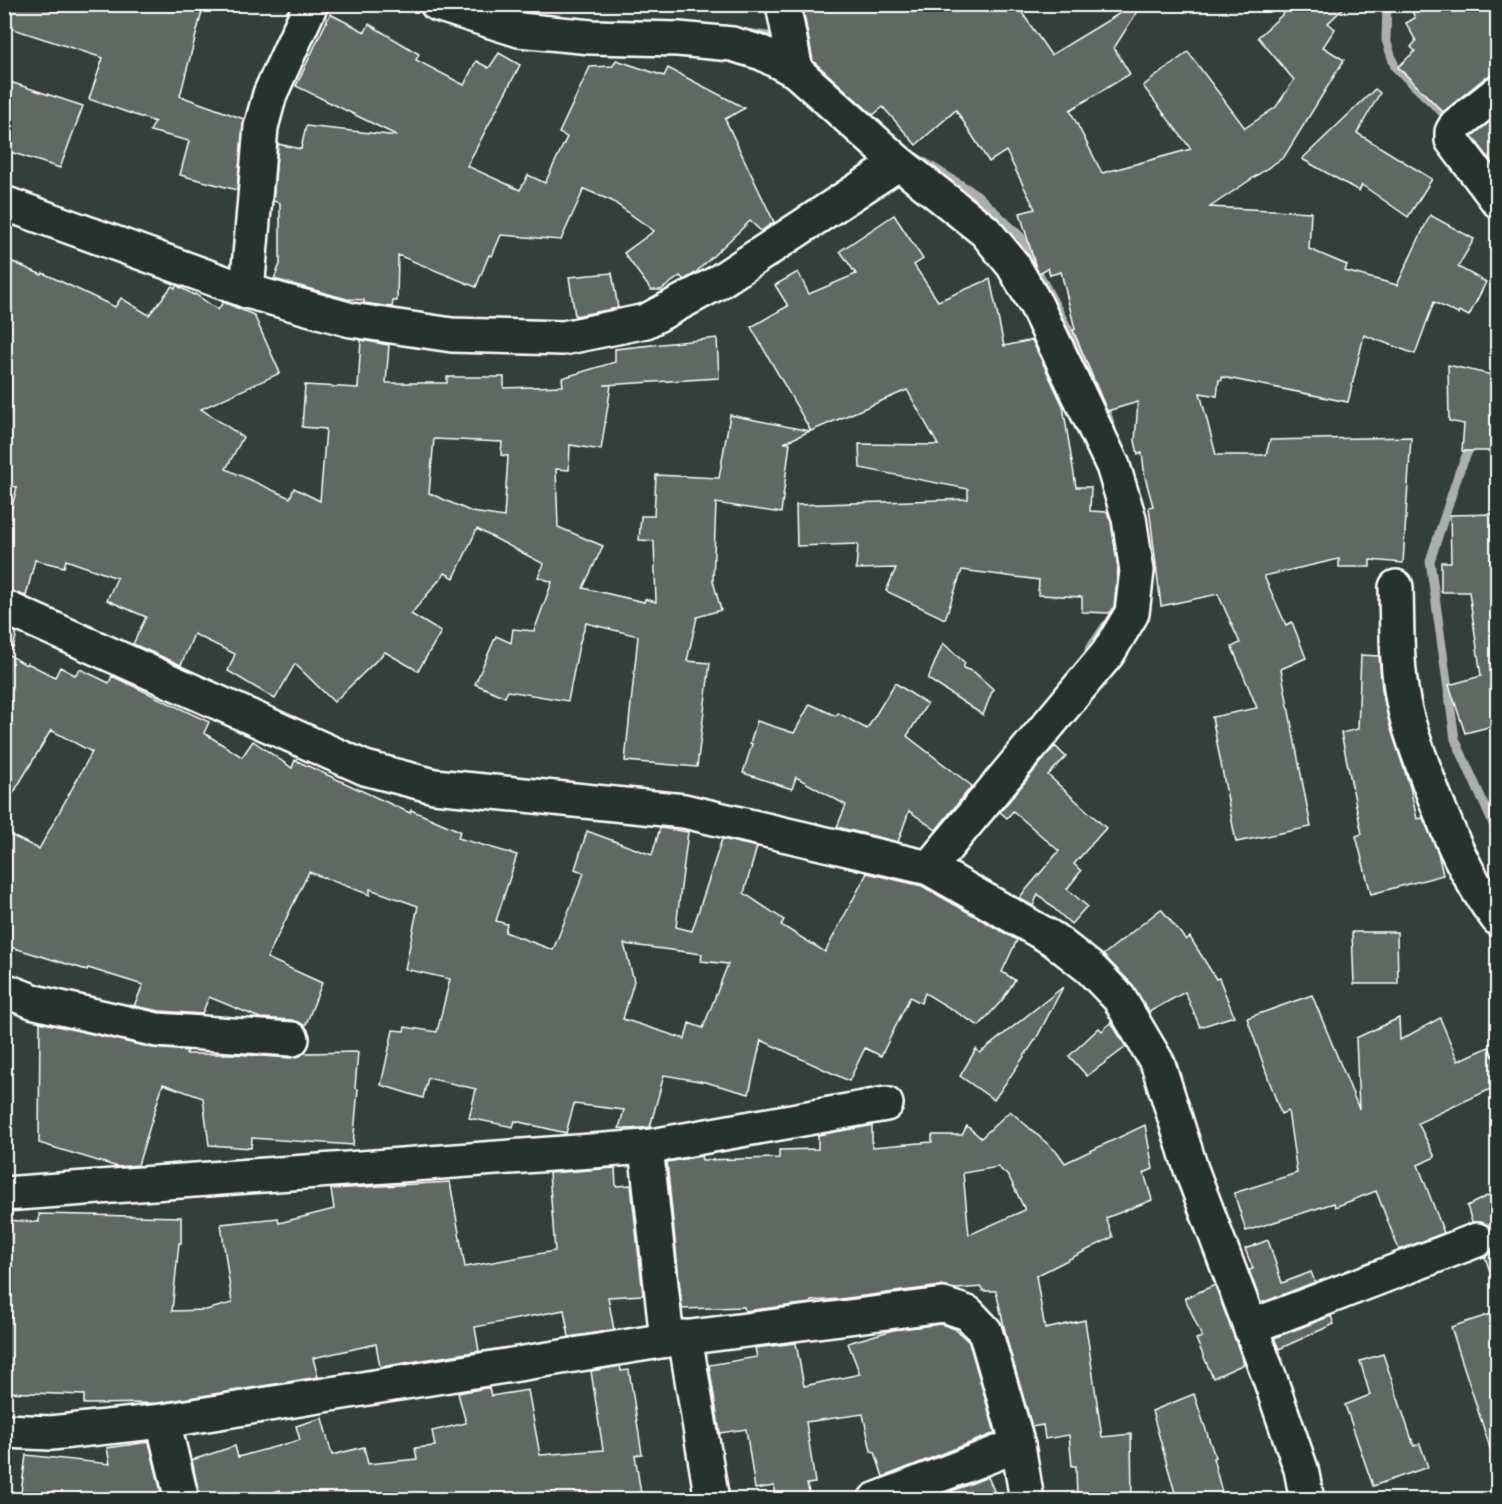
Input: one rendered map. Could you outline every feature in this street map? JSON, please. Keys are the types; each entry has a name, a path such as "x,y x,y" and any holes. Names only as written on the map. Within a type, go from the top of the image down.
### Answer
{"street":[{"path":"247,291 261,127 270,93 311,4"},
{"path":"437,4 519,30 591,37 678,39 732,44 762,53 796,71 899,163 985,231 1013,265 1036,305 1113,466 1129,518 1137,571 1132,613 1108,653 929,868"},
{"path":"783,4 796,71"},
{"path":"1497,93 1456,125 1452,132 1452,140 1497,201"},
{"path":"4,203 247,291 351,320 440,334 563,338 646,321 715,284 899,163"},
{"path":"1396,586 1398,669 1403,702 1412,736 1451,840 1483,900 1497,920"},
{"path":"4,607 365,768 434,786 684,811 929,868 1053,939 1090,968 1119,998 1158,1064 1191,1169 1270,1379 1300,1469 1307,1500"},
{"path":"4,990 35,1002 157,1030 292,1039"},
{"path":"4,1194 646,1147 886,1104"},
{"path":"646,1147 676,1339 712,1500"},
{"path":"1250,1327 1477,1240"},
{"path":"4,1431 51,1433 163,1421 676,1339 943,1305 968,1313 985,1330 1017,1445 1027,1500"},
{"path":"163,1421 182,1500"},
{"path":"875,1500 1017,1445"}],"building":[{"path":"4,4 204,4 180,96 244,119 237,190 180,175 189,141 150,131 155,122 89,99 103,58 4,26"},
{"path":"802,4 1016,4 1051,55 1135,4 1142,4 1114,48 1130,74 1070,110 1102,173 1191,149 1143,86 1188,52 1245,128 1276,107 1294,80 1258,37 1294,4 1348,4 1328,23 1335,29 1323,47 1344,60 1284,157 1210,207 1311,212 1309,249 1347,265 1345,271 1397,285 1430,215 1474,239 1458,267 1486,282 1469,316 1459,311 1458,314 1434,302 1415,354 1364,335 1348,402 1222,377 1222,380 1219,380 1217,396 1200,393 1216,455 1266,455 1270,440 1411,437 1403,563 1370,560 1370,567 1339,567 1339,559 1264,576 1286,625 1292,622 1306,658 1281,669 1311,827 1236,842 1212,717 1257,708 1232,647 1240,643 1218,594 1161,606 1149,507 1153,506 1145,477 1142,453 1138,454 1135,441 1138,402 1107,411 1073,330 1075,329 1061,272 1050,275 1048,268 1039,273 1036,268 1020,213 1035,209 1006,151 989,162 956,110 916,145 883,107 873,115 813,61"},
{"path":"1409,4 1497,4 1497,74 1486,77 1443,112 1398,67 1415,51 1411,47 1416,41 1406,23 1415,18"},
{"path":"330,14 365,32 369,24 419,54 416,60 464,85 476,61 489,68 499,53 520,65 467,166 520,190 528,175 545,183 567,137 559,133 590,67 613,66 616,60 664,76 668,68 745,108 725,119 774,222 761,231 750,221 694,274 684,280 680,276 661,290 651,290 624,253 654,231 612,201 584,189 561,240 501,235 492,256 489,255 476,287 398,255 397,301 393,301 392,307 364,303 364,300 347,299 274,279 280,264 280,203 273,201 278,144 301,149 306,126 398,136 296,86"},
{"path":"4,80 83,106 60,168 4,150"},
{"path":"1375,89 1380,93 1357,133 1432,179 1408,217 1362,185 1359,191 1302,159"},
{"path":"1497,116 1497,169 1472,136"},
{"path":"894,215 923,259 914,265 938,301 990,279 1004,346 1032,340 1063,406 1076,487 1091,487 1090,511 1107,512 1111,522 1118,568 1114,607 1110,613 1082,612 1082,597 1038,595 1039,580 962,570 945,619 886,591 896,568 856,569 858,544 797,546 796,505 968,499 968,489 860,468 859,444 938,445 907,390 811,431 751,327 788,306 775,285 798,272 809,294 856,274 840,251"},
{"path":"4,258 42,275 43,273 115,307 121,298 149,315 172,286 175,288 176,285 195,294 218,310 223,302 254,315 280,373 201,409 243,437 226,469 290,498 294,488 320,501 326,429 302,427 305,385 358,388 361,340 389,345 386,383 447,383 447,377 504,377 504,388 563,386 562,378 615,362 615,349 717,338 719,378 604,385 611,385 601,450 570,445 569,470 556,469 558,527 603,546 583,588 644,602 645,599 656,602 654,541 639,540 641,516 654,516 656,475 719,478 730,415 810,431 784,443 790,443 781,513 716,503 713,581 721,610 697,617 687,661 710,663 697,767 625,761 638,636 586,623 579,645 568,701 508,691 505,697 475,684 496,636 511,643 513,629 534,631 552,582 538,577 544,564 477,529 454,578 445,573 411,614 441,632 418,671 385,652 334,702 295,664 275,699 228,671 235,654 194,634 181,665 133,644 146,617 107,600 117,578 66,560 64,567 35,560 26,596 4,589 4,538 17,487 4,485","holes":["434,439 502,442 501,455 508,456 504,517 472,512 429,493"]},
{"path":"612,273 618,308 575,316 569,277"},
{"path":"1448,365 1497,376 1497,451 1462,451 1464,424 1449,421"},
{"path":"1497,514 1497,725 1465,733 1449,685 1481,676 1469,592 1441,592 1441,562 1451,562 1450,515"},
{"path":"4,628 17,633 13,648 4,647"},
{"path":"943,643 965,663 963,668 974,672 993,689 983,715 928,679"},
{"path":"4,652 26,665 27,663 55,677 60,667 75,675 80,669 109,683 112,676 209,722 204,733 242,757 253,741 292,768 295,760 410,813 411,810 460,831 458,838 517,855 496,921 507,924 505,932 553,950 584,873 575,869 587,831 652,855 660,828 688,832 676,927 692,931 722,839 757,847 744,893 784,920 781,925 825,952 867,873 922,886 1017,940 1002,972 1015,980 1003,999 979,1026 925,993 921,1003 910,997 881,1056 865,1048 849,1081 761,1040 749,1094 705,1082 664,1075 650,1127 619,1128 624,1110 574,1104 566,1133 515,1121 513,1127 469,1118 476,1089 428,1078 423,1098 381,1085 393,1030 404,1031 405,1027 437,1032 450,979 405,969 418,906 370,889 370,895 309,872 267,958 322,983 305,1027 293,1020 260,1018 209,997 202,1014 160,1011 134,1006 143,985 4,945 4,832 39,849 92,752 51,730 4,809","holes":["624,944 702,954 701,961 728,964 703,1028 689,1023 685,1039 623,1019 634,981"]},
{"path":"1361,655 1379,656 1382,690 1390,726 1410,787 1417,819 1423,818 1438,853 1443,875 1371,894 1356,836 1362,834 1341,733 1358,729"},
{"path":"895,683 927,704 907,736 972,786 936,830 909,811 898,842 837,827 846,805 796,777 792,789 743,773 757,721 794,733 810,704 836,716 838,713 867,729"},
{"path":"1055,746 1066,757 1048,775 1106,828 1074,864 1081,871 1067,889 1087,906 1071,924 1038,894 1033,906 1019,898 1059,851 1013,811 1007,818 1000,812"},
{"path":"1161,909 1186,940 1190,937 1216,979 1219,978 1234,1016 1200,1027 1185,992 1149,1012 1133,985 1103,955"},
{"path":"1352,932 1397,932 1398,984 1354,984"},
{"path":"1063,987 1036,1039 994,1100 960,1076 976,1049 980,1053"},
{"path":"1312,995 1359,1109 1356,1038 1399,1018 1400,1040 1440,1018 1458,1061 1489,1047 1497,1066 1497,1086 1418,1123 1435,1157 1418,1165 1444,1233 1399,1250 1376,1191 1335,1207 1334,1203 1246,1231 1234,1193 1297,1173 1288,1111 1281,1114 1247,1018"},
{"path":"40,1022 153,1048 188,1051 186,1054 291,1058 304,1053 358,1052 355,1088 358,1089 353,1145 252,1138 251,1148 209,1145 203,1098 163,1084 138,1165 118,1167 39,1143"},
{"path":"1111,1022 1126,1047 1087,1076 1069,1056 1099,1028 1102,1031"},
{"path":"1010,1111 1058,1153 1065,1163 1145,1125 1153,1169 1144,1173 1152,1200 1106,1218 1113,1237 1036,1276 1045,1329 1085,1320 1102,1437 1131,1434 1132,1500 1077,1500 1076,1466 1072,1466 1069,1435 1045,1439 1043,1425 1032,1427 1008,1344 996,1291 983,1291 982,1287 956,1289 941,1286 745,1311 744,1307 682,1309 667,1162 701,1156 702,1160 779,1158 779,1150 818,1149 818,1135 869,1126 872,1126 872,1147 932,1142 932,1135 962,1135 967,1126 981,1138","holes":["998,1167 1009,1177 1025,1210 969,1235 963,1173"]},
{"path":"615,1168 616,1186 631,1185 643,1295 608,1297 614,1330 569,1337 564,1310 475,1327 479,1351 380,1367 376,1344 313,1358 318,1377 158,1403 84,1404 84,1395 4,1392 4,1220 39,1222 39,1214 181,1217 181,1243 179,1243 172,1311 206,1310 232,1303 221,1224 278,1218 279,1223 334,1209 331,1189 450,1182 465,1267 555,1251 549,1173"},
{"path":"1497,1191 1497,1283 1494,1283 1485,1257 1492,1251 1495,1234 1488,1225 1472,1222 1467,1206"},
{"path":"1268,1240 1282,1283 1311,1272 1315,1282 1261,1303 1249,1270 1253,1269 1245,1249"},
{"path":"1215,1285 1244,1364 1213,1378 1196,1339 1202,1337 1185,1298"},
{"path":"1497,1312 1497,1456 1493,1457 1451,1327"},
{"path":"1331,1316 1334,1324 1279,1349 1274,1338"},
{"path":"941,1324 955,1329 969,1342 995,1433 883,1477 875,1452 871,1451 863,1414 806,1422 815,1483 807,1484 811,1500 774,1500 774,1486 755,1489 746,1429 720,1433 709,1365 757,1357 755,1348 796,1343 804,1386 860,1374 848,1343 893,1330"},
{"path":"1383,1354 1414,1446 1420,1444 1428,1467 1373,1486 1345,1405 1370,1395 1360,1361"},
{"path":"620,1366 621,1371 629,1370 642,1454 635,1455 642,1500 587,1500 587,1495 542,1500 283,1500 280,1490 250,1500 200,1500 192,1460 235,1446 238,1457 300,1440 296,1426 322,1418 332,1455 364,1447 368,1464 417,1459 415,1448 435,1446 432,1431 466,1423 458,1393 486,1388 489,1388 491,1396 528,1390 540,1455 603,1450 591,1371"},
{"path":"1194,1394 1215,1457 1213,1458 1224,1500 1177,1500 1152,1411"},
{"path":"149,1442 163,1500 20,1500 26,1455 110,1464 107,1448"},
{"path":"988,1477 998,1500 929,1500"}],"waterway":[{"path":"1387,4 1386,40 1395,67 1451,121"},
{"path":"746,33 782,38"},
{"path":"1462,130 1498,160"},
{"path":"911,154 976,194 1021,237 1093,376"},
{"path":"1106,411 1112,429"},
{"path":"1473,440 1459,472 1430,561 1455,739 1498,835"},
{"path":"1089,650 1106,625"}]}
